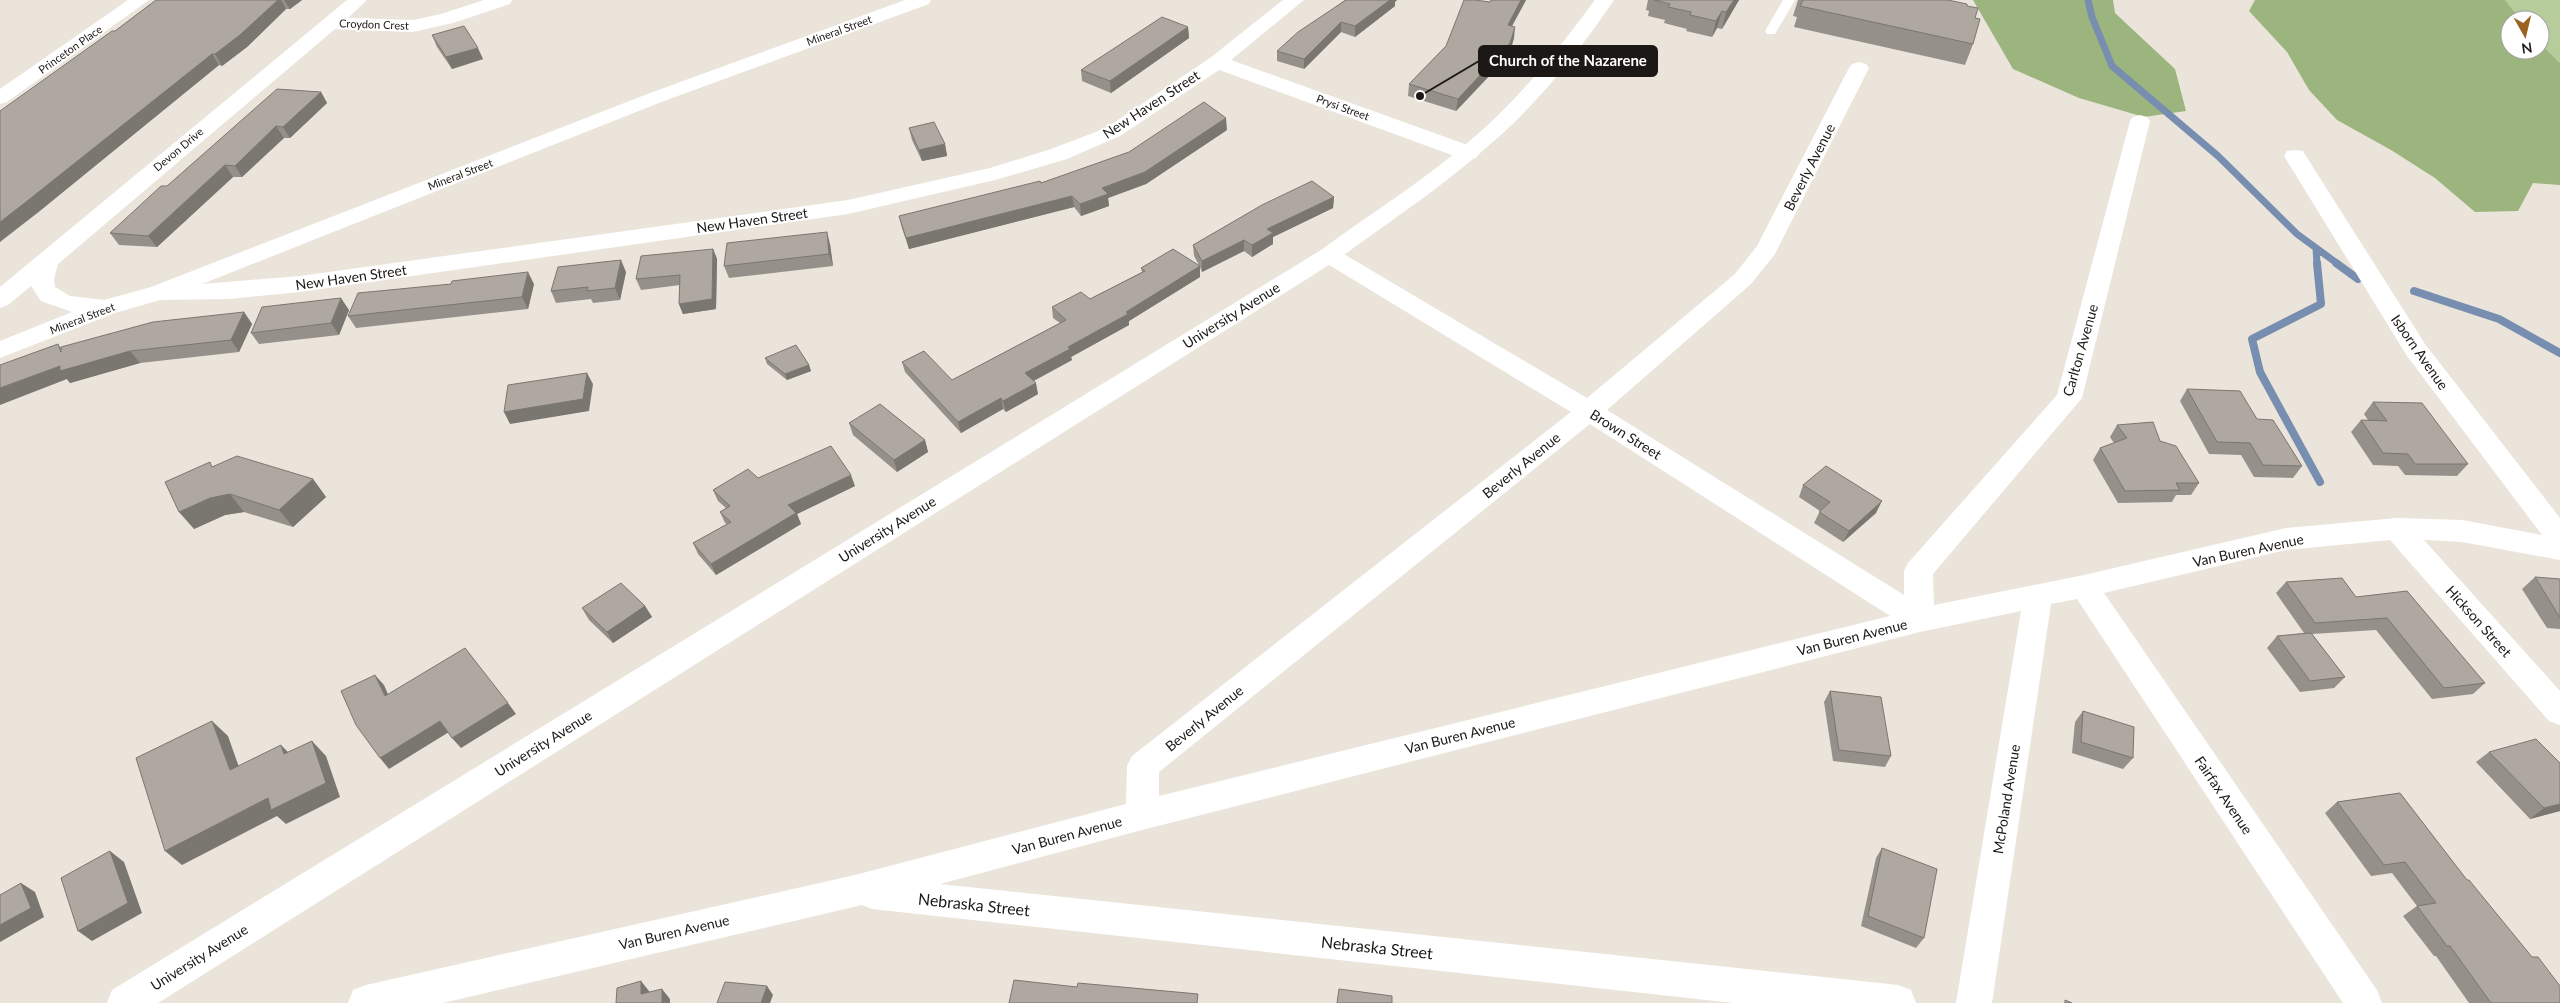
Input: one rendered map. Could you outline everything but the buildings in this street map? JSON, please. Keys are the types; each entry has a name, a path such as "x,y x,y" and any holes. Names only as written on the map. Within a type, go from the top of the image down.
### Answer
{"street":[{"name":"Princeton Place","path":"0,98 140,0"},
{"name":"Devon Drive","path":"0,300 47,258 358,0"},
{"name":"Croydon Crest","path":"330,23 414,26 446,19 503,0"},
{"name":"Mineral Street","path":"0,350 106,307 159,292 657,97 922,0"},
{"name":"New Haven Street","path":"159,292 229,291 300,284 857,205 995,173 1059,154 1113,132 1217,62 1295,0"},
{"name":"University Avenue","path":"125,1003 1329,255 1468,153 1521,104 1562,60 1604,0"},
{"name":"Prysi Street","path":"1217,62 1468,153"},
{"name":"Beverly Avenue","path":"1142,815 1143,766 1590,411 1743,279 1767,249 1859,68"},
{"name":"Carlton Avenue","path":"1920,620 1918,571 2069,398 2140,121"},
{"name":"Isborn Avenue","path":"2295,156 2416,350 2560,538"},
{"name":"Brown Street","path":"1329,255 1590,411 1920,620"},
{"path":"47,258 42,282 45,290 55,299 74,305 106,307"},
{"name":"Van Buren Avenue","path":"366,1003 855,891 1142,815 1920,620 2084,586 2286,539 2398,529 2462,531 2560,549"},
{"name":"Hickson Street","path":"2398,529 2560,712"},
{"name":"Fairfax Avenue","path":"2084,586 2364,1003"},
{"name":"McPoland Avenue","path":"1974,1003 2038,595"},
{"name":"Nebraska Street","path":"855,891 1898,1003"}],"lane":[{"path":"1771,31 1789,0"}],"green space":[{"path":"1973,0 2113,0 2115,13 2175,69 2186,111 2144,117 2079,98 2013,69"},
{"path":"2255,0 2505,0 2513,10 2500,10 2500,60 2550,60 2550,53 2560,63 2560,185 2533,183 2518,211 2475,212 2435,178 2391,150 2337,120 2309,90 2287,52 2249,11"},
{"path":"2505,0 2560,0 2560,63 2550,53 2550,10 2513,10"}],"waterway":[{"path":"2088,0 2092,17 2112,66 2218,156 2297,234 2338,264"},
{"path":"2316,248 2317,264"},
{"path":"2317,263 2321,304 2252,339 2260,372 2320,482"},
{"path":"2336,263 2358,279"},
{"path":"2414,291 2499,319 2560,353"}],"place":[{"name":"Church of the Nazarene","path":"1420,96"}]}
